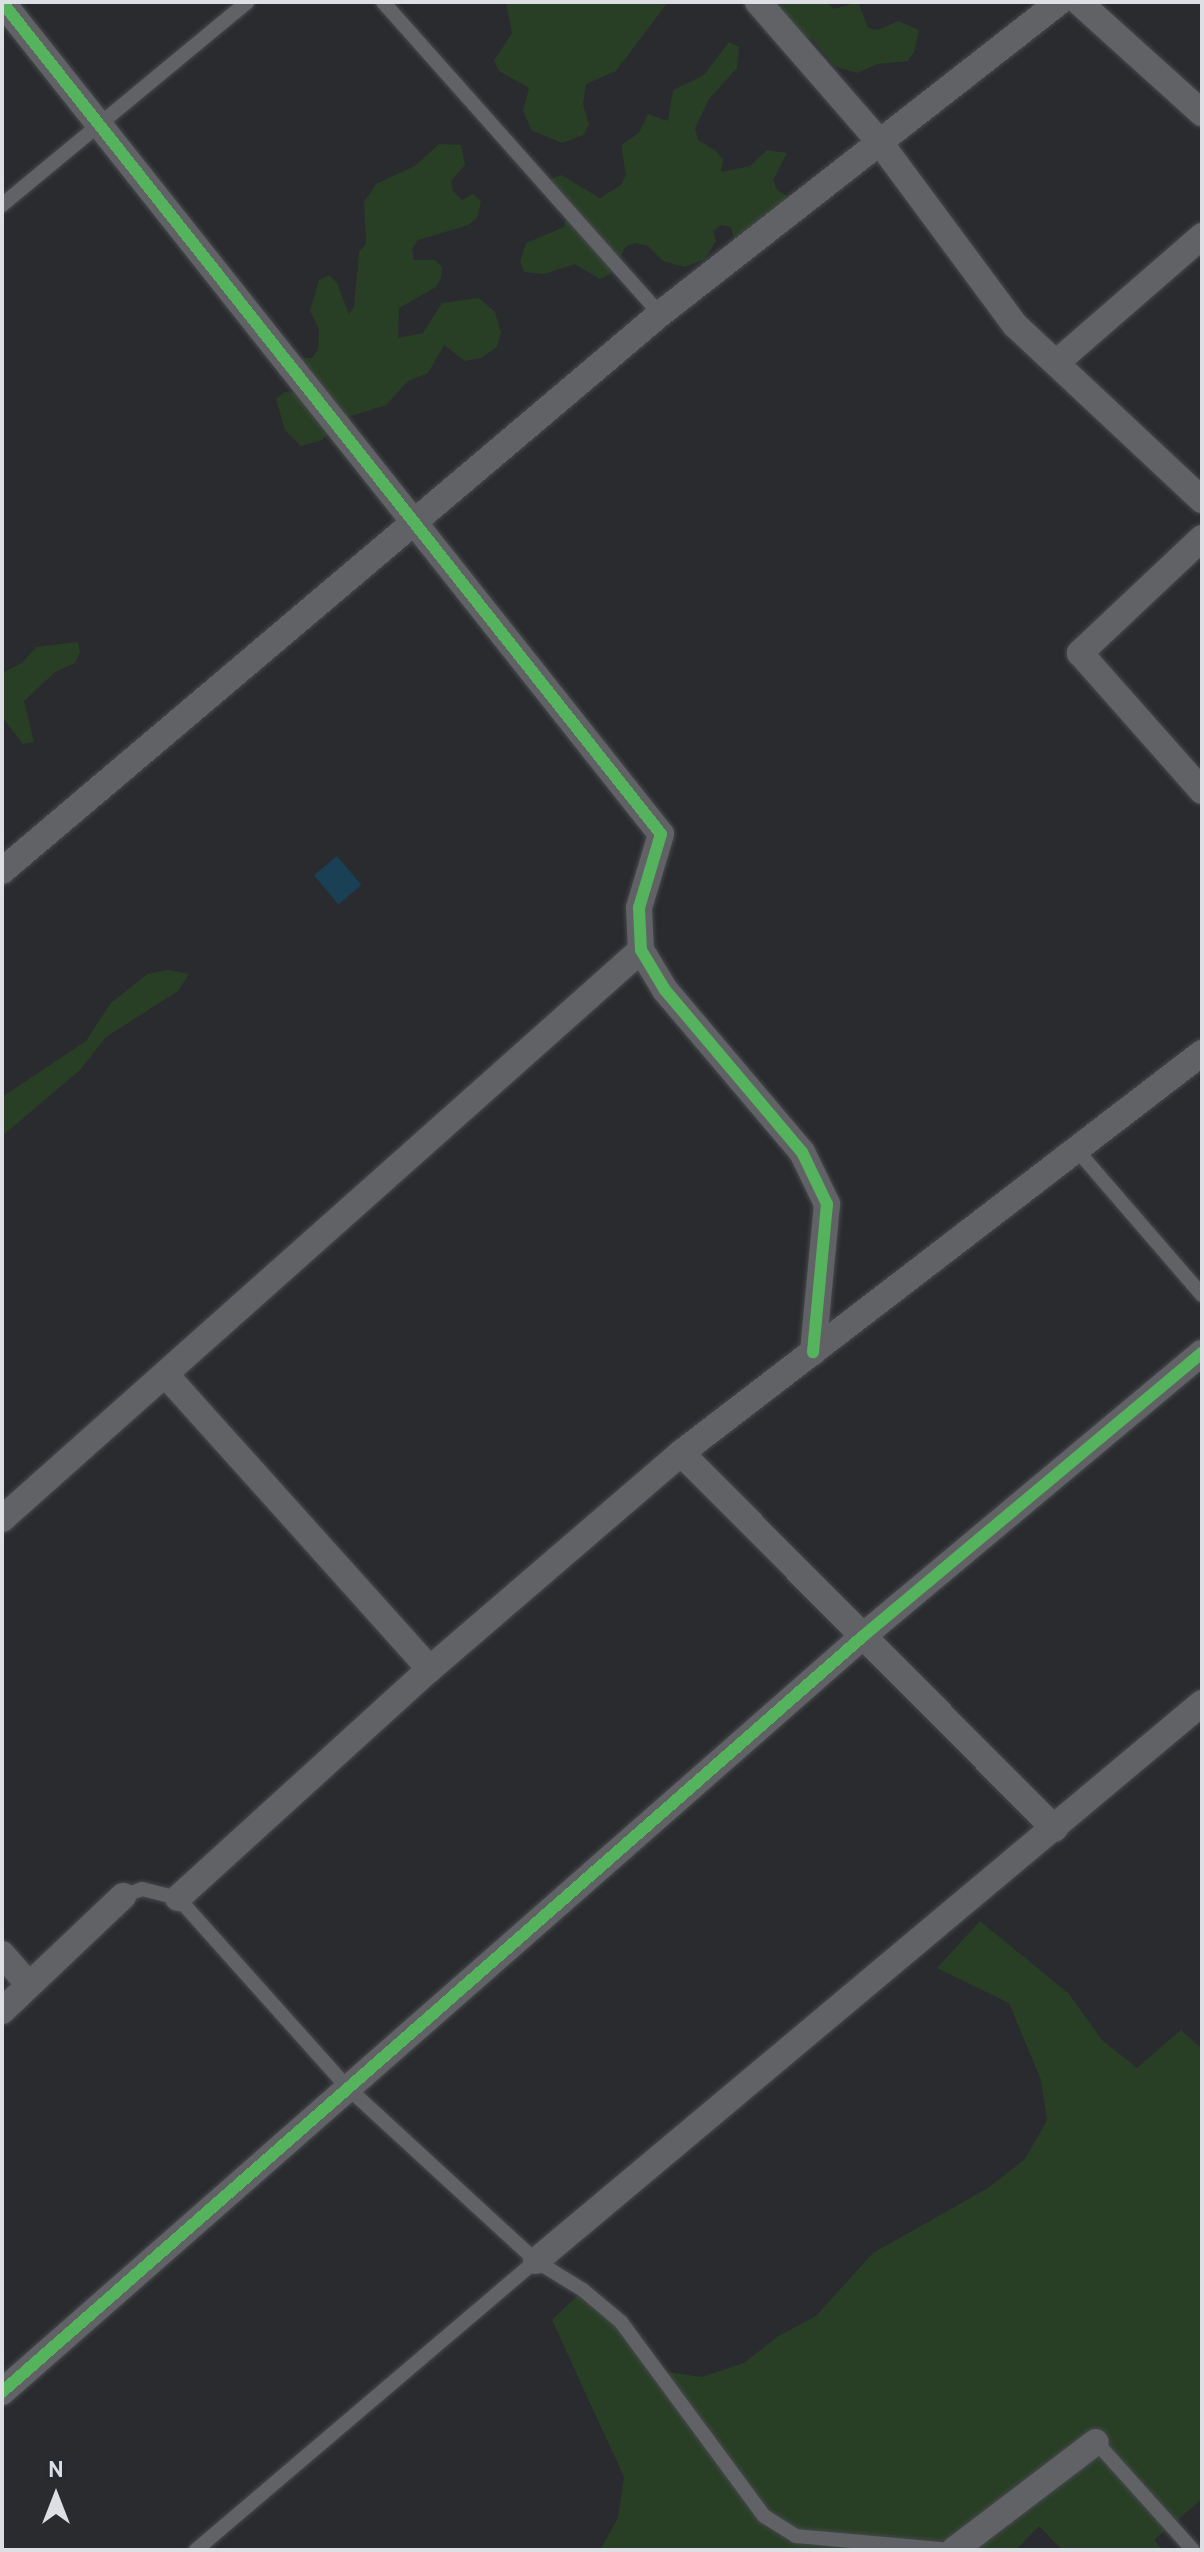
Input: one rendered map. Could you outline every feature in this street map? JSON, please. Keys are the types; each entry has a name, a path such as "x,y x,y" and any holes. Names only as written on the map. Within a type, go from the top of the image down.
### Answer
{"street":[{"path":"2,2 661,834 639,908 641,950 665,990 817,1176 827,1204 827,1233 813,1352"},
{"path":"758,2 878,140 1015,325 1202,500"},
{"path":"2,871 660,314 878,140 1059,2"},
{"path":"1079,2 1202,113"},
{"path":"1056,363 1202,236"},
{"path":"1202,538 1080,653 1202,791"},
{"path":"2,1519 641,950"},
{"path":"178,1898 430,1669 681,1453 1202,1053"},
{"path":"2,2392 862,1637 1202,1353"},
{"path":"166,1375 430,1669"},
{"path":"681,1453 1055,1829"},
{"path":"536,2261 1202,1703"},
{"path":"2,2011 123,1896"},
{"path":"2,1954 29,1985"},
{"path":"951,2550 1096,2442"}],"lane":[{"path":"2,205 247,2"},
{"path":"383,2 660,314"},
{"path":"1076,1149 1202,1295"},
{"path":"123,1896 142,1889 178,1898 348,2088 536,2261 583,2290 621,2322 764,2516 796,2536 951,2550"},
{"path":"196,2550 536,2261"},
{"path":"1096,2442 1193,2550"}],"green space":[{"path":"506,2 668,2 616,71 586,84 583,104 589,125 583,135 562,143 531,130 523,110 529,88 499,71 494,61 512,33"},
{"path":"748,2 827,2 834,9 858,2 868,28 878,30 898,21 919,30 914,52 908,61 877,64 857,73 836,67 813,40"},
{"path":"729,42 739,47 737,68 709,99 695,128 698,140 716,151 723,160 721,172 750,166 767,150 787,153 773,180 777,190 796,201 737,248 731,227 721,225 713,231 716,241 705,259 685,267 663,261 648,246 636,243 626,246 610,274 600,279 575,264 544,274 524,272 520,262 526,243 564,227 566,217 550,189 551,179 561,175 600,198 621,185 626,175 621,145 639,133 648,114 668,121 673,90 704,75"},
{"path":"439,144 461,145 465,165 451,181 453,191 462,200 473,194 481,201 477,218 468,225 418,240 412,249 414,260 435,260 442,267 441,278 436,287 399,308 398,338 423,333 442,303 479,298 495,312 501,333 497,347 481,358 465,361 444,345 428,373 408,381 386,405 345,418 322,440 301,446 285,430 276,399 285,392 297,393 301,358 312,358 318,349 319,329 310,311 319,280 329,275 337,283 349,314 354,307 359,252 366,244 364,202 376,184 415,166"},
{"path":"78,642 80,652 75,663 55,672 24,701 34,742 23,744 2,717 2,673 22,663 36,647"},
{"path":"168,970 189,974 178,991 106,1037 80,1070 2,1136 2,1097 86,1041 110,1004 147,974"},
{"path":"980,1921 1069,1994 1102,2040 1137,2068 1181,2030 1202,2049 1202,2499 1154,2540 1163,2550 1062,2550 1039,2526 1016,2550 600,2550 618,2518 624,2477 552,2320 583,2290 659,2371 702,2377 744,2363 777,2337 816,2316 873,2253 988,2188 1025,2159 1047,2120 1041,2080 1009,2003 937,1968"}],"water":[{"path":"337,856 361,885 338,904 314,875"}],"cycle path":[{"path":"2,2 661,834 639,908 641,950 665,990 802,1152 827,1204 813,1352"},
{"path":"2,2392 862,1637 1202,1353"}]}
